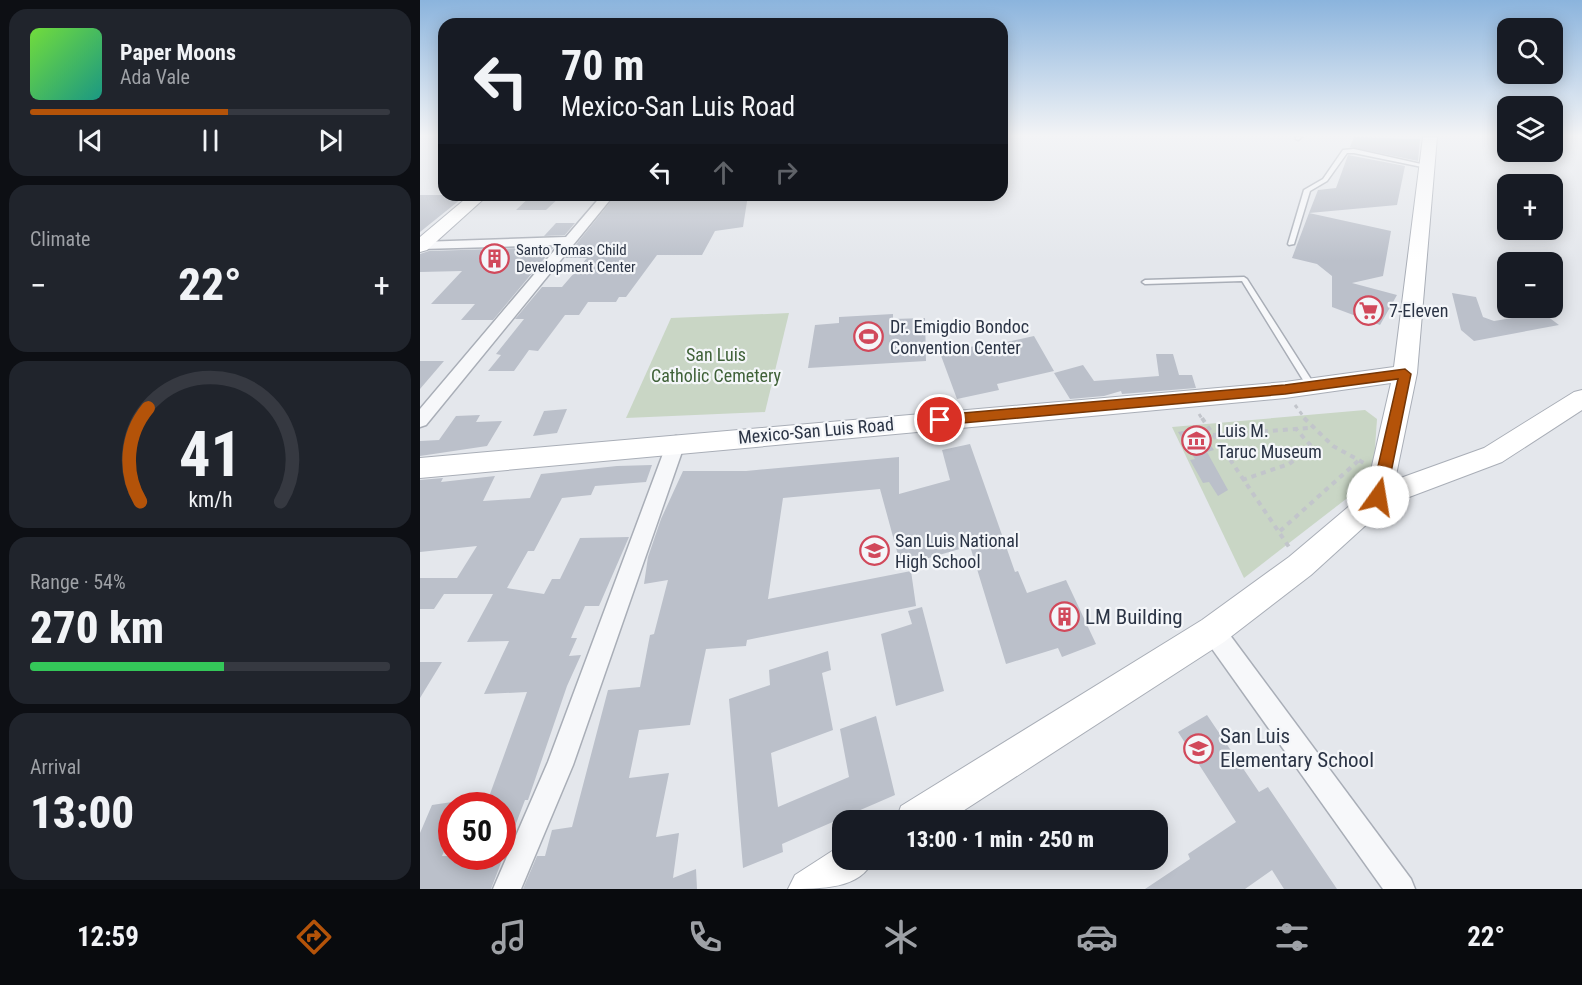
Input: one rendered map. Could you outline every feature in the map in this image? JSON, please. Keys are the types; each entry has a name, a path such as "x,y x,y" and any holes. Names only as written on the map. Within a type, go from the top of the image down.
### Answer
{"main road":[{"path":"1381,484 1405,374 1426,178"},
{"path":"421,245 473,201"},
{"name":"Mexico-San Luis Road","path":"420,468 676,443 1285,390 1405,374"},
{"path":"931,810 1213,631 1300,566 1381,484 1493,455 1582,398"},
{"path":"809,889 838,870"}],"street":[{"path":"420,421 603,201"},
{"path":"421,245 572,241"},
{"path":"507,889 560,765 676,443"},
{"path":"1213,631 1401,889"}],"lane":[{"path":"1291,244 1307,190 1326,178"},
{"path":"1145,282 1244,279 1311,386"}],"path":[{"path":"1285,390 1309,428 1358,461 1381,484"},
{"path":"1189,398 1242,480 1280,531 1300,566"},
{"path":"1213,435 1309,428"},
{"path":"1242,480 1289,464 1312,447 1296,429"},
{"path":"1280,531 1358,461"}],"green space":[{"name":"San Luis Catholic Cemetery","path":"789,313 765,412 626,418 671,318"},
{"path":"1365,410 1377,419 1374,463 1368,482 1244,578 1172,427"}],"building":[{"path":"1339,178 1402,178 1397,205 1309,213 1318,190 1336,188"},
{"path":"420,195 438,195 438,201 459,201 420,232"},
{"path":"526,201 556,201 546,210 516,210"},
{"path":"611,201 747,201 743,227 715,231 702,255 657,255 626,297 619,297 616,302 588,302 579,315 565,315 538,351 529,350 514,371 488,371 501,355 496,354 524,319 515,319 542,287 562,287 587,258 565,258"},
{"path":"1309,213 1391,231 1383,276 1352,283 1397,295 1380,325 1332,307 1332,276 1317,264 1292,258"},
{"path":"556,223 575,223 565,235 544,236"},
{"path":"554,247 493,320 461,320 475,304 431,304 462,271 420,272 420,254 429,251"},
{"path":"1452,293 1476,297 1483,317 1494,321 1512,318 1550,318 1559,325 1474,341 1461,330"},
{"name":"Dr. Emigdio Bondoc Convention Center","path":"893,314 893,319 925,318 926,361 808,368 815,325 839,323 839,317"},
{"path":"1034,336 1054,371 997,384 999,390 957,399 940,353 980,345 981,348"},
{"path":"1156,354 1173,354 1179,375 1192,375 1196,388 1122,394 1121,391 1104,396 1070,399 1054,373 1083,365 1094,381 1159,376"},
{"path":"420,361 444,361 420,389"},
{"path":"567,409 557,433 533,436 544,411"},
{"path":"480,415 476,422 502,421 487,446 420,456 420,441 439,440 456,416"},
{"path":"1199,428 1214,450 1207,452 1228,490 1218,496 1209,482 1203,483 1190,460 1195,459 1178,432"},
{"path":"970,444 1015,572 1018,571 1027,593 1066,580 1096,644 1062,657 1058,648 1006,664 970,546 901,566 880,489 783,498 768,599 911,571 916,606 747,640 746,646 706,649 690,725 639,730 629,778 669,773 656,837 679,833 673,878 696,869 697,889 523,889 537,856 545,856 552,830 572,827 608,690 640,687 650,635 654,634 668,580 644,584 648,557 661,519 683,471 746,471 899,457 899,494 950,480 942,450"},
{"path":"652,465 646,482 595,486 591,495 562,498 534,551 528,551 507,588 544,594 552,579 560,579 580,538 629,537 599,606 585,606 571,638 577,638 569,656 581,655 567,686 528,800 525,800 516,824 516,792 491,792 527,692 484,694 509,641 467,642 493,594 444,594 434,609 420,609 420,578 457,578 477,546 420,552 420,480 443,478 441,482 495,476 483,501 530,498 541,474 617,466"},
{"path":"922,607 944,691 896,706 881,634 912,624 908,611"},
{"path":"828,651 831,670 822,673 833,730 771,753 778,807 849,777 840,729 876,716 895,795 860,810 832,810 832,822 782,844 783,852 743,868 729,699 770,685 769,670"},
{"path":"420,662 442,662 420,698"},
{"path":"1207,715 1259,792 1268,787 1337,889 1284,889 1272,870 1245,889 1145,889 1190,859 1188,854 1236,822 1178,732"},
{"path":"438,804 438,870 498,870 491,889 420,889 420,833 432,805"}],"place":[{"name":"Santo Tomas Child Development Center","path":"495,259"},
{"name":"7-Eleven","path":"1368,311"},
{"name":"Dr. Emigdio Bondoc Convention Center","path":"869,337"},
{"name":"Luis M. Taruc Museum","path":"1196,441"},
{"name":"San Luis National High School","path":"874,551"},
{"name":"LM Building","path":"1064,617"},
{"name":"San Luis Elementary School","path":"1199,748"}],"route":[{"path":"940,420 1285,390 1405,374 1378,497"}]}
